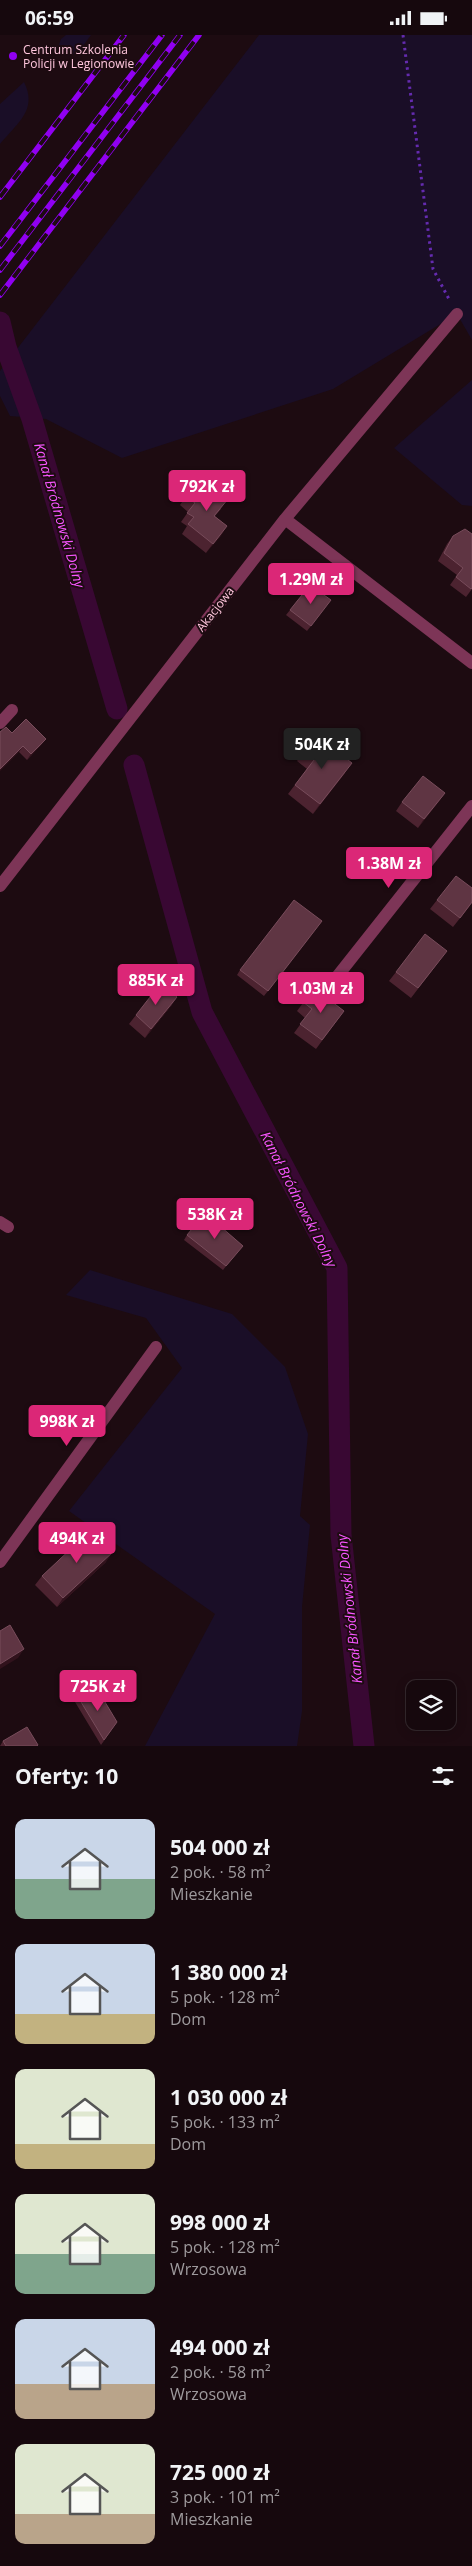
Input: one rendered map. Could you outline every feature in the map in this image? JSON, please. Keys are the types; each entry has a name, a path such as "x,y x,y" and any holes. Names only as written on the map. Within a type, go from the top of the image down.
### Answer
{"street":[{"name":"Akacjowa","path":"0,886 285,519 457,314"},
{"path":"285,519 472,663"},
{"path":"0,723 12,710"},
{"path":"328,989 472,806"},
{"path":"0,1562 156,1347"}],"path":[{"path":"403,35 433,269 457,314"}],"shaded area":[{"path":"66,35 91,35 76,53 67,56 58,47 61,39"},
{"path":"259,35 472,35 472,340 457,314 333,389 122,458 46,419 10,416 0,396 0,371"},
{"path":"24,82 29,101 24,116 0,144 0,104"},
{"path":"472,380 472,506 462,505 394,448"},
{"path":"90,1270 232,1314 285,1367 308,1434 300,1516 310,1525 302,1607 302,1711 297,1746 145,1746 215,1614 69,1511 182,1368 146,1318 66,1295"}],"building":[{"path":"197,482 206,489 210,485 228,499 214,516 227,526 213,544 188,524 194,517 187,513 195,503 186,496"},
{"path":"465,529 472,534 471,589 456,577 463,568 444,553 453,536"},
{"path":"310,585 331,600 311,626 290,610"},
{"path":"26,719 46,739 31,754 23,746 0,769 0,732 6,727 12,733"},
{"path":"316,735 352,763 320,804 295,785 314,760 303,752"},
{"path":"423,776 445,793 424,819 402,802"},
{"path":"456,876 472,888 472,902 460,918 437,900"},
{"path":"294,900 322,921 268,991 240,970"},
{"path":"425,934 447,951 418,988 396,972"},
{"path":"161,983 177,997 151,1029 136,1015"},
{"path":"314,988 344,1011 322,1040 300,1024 312,1009 303,1002"},
{"path":"205,1213 243,1246 226,1266 187,1235"},
{"path":"91,1530 113,1552 63,1598 42,1576"},
{"path":"10,1625 24,1649 0,1664 0,1631"},
{"path":"96,1687 117,1722 104,1740 78,1697"},
{"path":"27,1727 37,1746 6,1746 3,1741"}],"waterway":[{"name":"Kanał Bródnowski Dolny","path":"0,322 6,347 32,419 117,709"},
{"name":"Kanał Bródnowski Dolny","path":"134,765 202,1012 337,1268 341,1535 364,1746"}],"railway":[{"path":"0,197 124,35"},
{"path":"0,246 162,35"},
{"path":"0,270 180,35"},
{"path":"0,295 199,35"}],"place":[{"name":"Centrum Szkolenia Policji w Legionowie","path":"13,56"}]}
